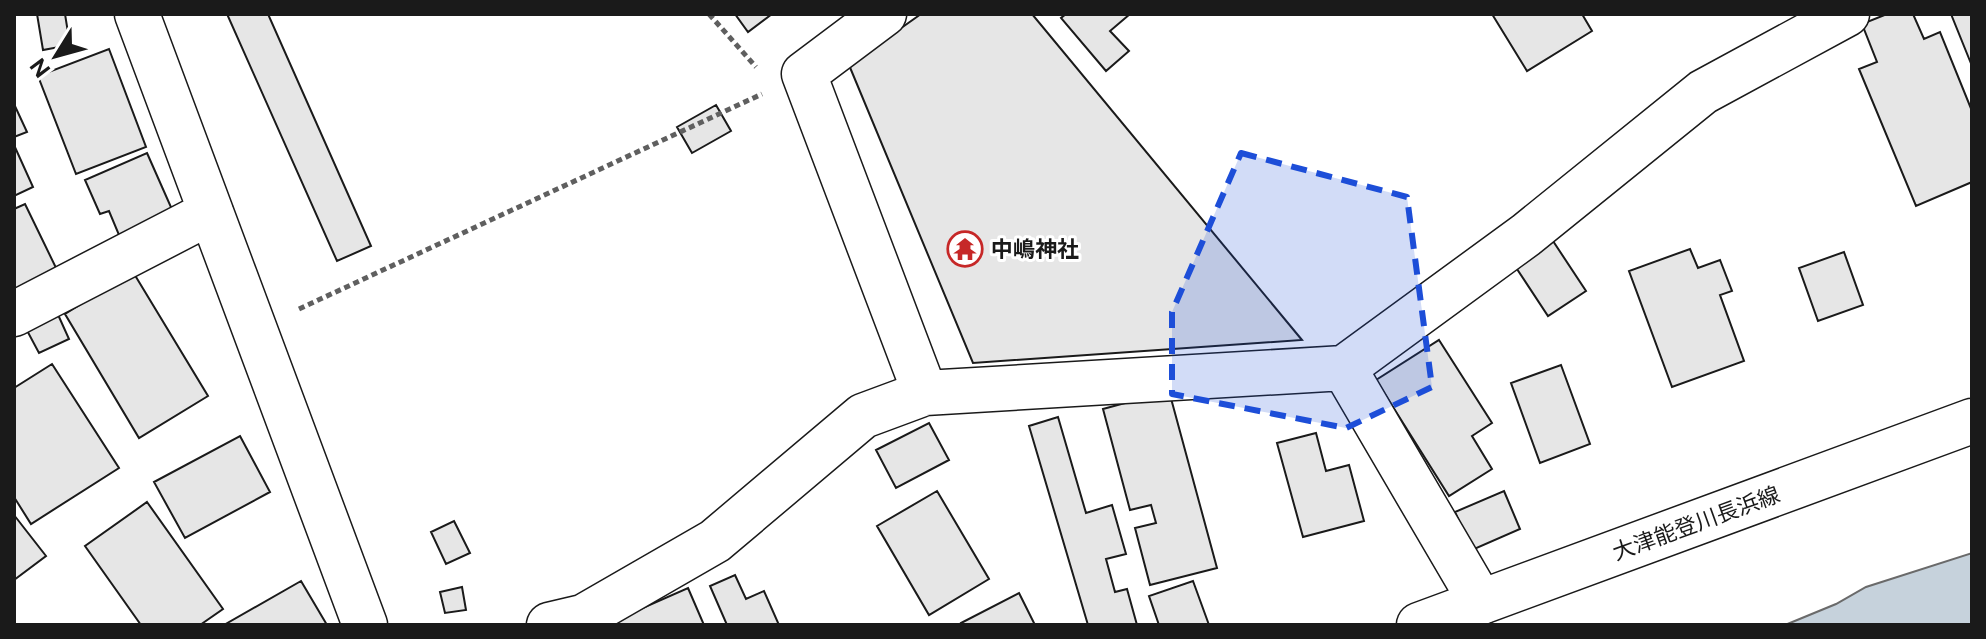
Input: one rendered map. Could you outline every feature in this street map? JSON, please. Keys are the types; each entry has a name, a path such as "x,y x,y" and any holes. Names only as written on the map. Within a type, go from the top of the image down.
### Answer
{"street":[{"path":"137,14 365,625"},
{"path":"884,14 790,81 925,393"},
{"path":"549,625 583,617 715,541 863,416 925,393 1344,368 1526,235 1703,92 1847,14"},
{"path":"14,314 211,212"},
{"path":"1344,368 1481,602"},
{"name":"大津能登川長浜線","path":"1419,625 1972,421"}],"path":[{"path":"255,329 790,81 709,14"}],"highlighted area":[{"path":"1241,153 1407,197 1432,387 1346,428 1172,394 1172,312"}],"shaded area":[{"path":"1972,553 1972,625 1785,625 1836,604 1866,587"}],"building":[{"path":"37,14 65,14 70,45 43,50"},
{"path":"227,14 268,14 371,246 337,261"},
{"path":"735,14 772,14 748,32"},
{"path":"921,14 1032,14 1302,340 973,363 849,65"},
{"path":"1066,14 1130,14 1110,31 1129,51 1106,71 1061,18"},
{"path":"1492,14 1582,14 1592,31 1527,71"},
{"path":"1887,14 1913,14 1924,39 1940,32 1972,111 1972,182 1916,206 1859,69 1877,62 1862,24"},
{"path":"1951,14 1972,14 1972,66"},
{"path":"109,49 146,147 76,174 38,76"},
{"path":"14,104 27,132 14,137"},
{"path":"716,105 731,131 692,153 677,127"},
{"path":"14,145 33,187 14,196"},
{"path":"147,153 178,223 124,247 109,211 100,214 85,180"},
{"path":"25,204 59,274 14,295 14,209"},
{"path":"1553,241 1586,291 1548,316 1515,266"},
{"path":"1690,249 1698,268 1720,260 1732,291 1720,295 1744,361 1672,387 1629,271"},
{"path":"1844,252 1863,305 1818,321 1799,268"},
{"path":"133,272 208,396 139,438 65,314"},
{"path":"55,308 69,339 39,353 23,323"},
{"path":"1439,340 1492,423 1472,436 1492,469 1449,496 1376,380"},
{"path":"52,364 119,468 31,524 14,497 14,388"},
{"path":"1561,365 1590,444 1540,463 1511,383"},
{"path":"1169,391 1217,568 1150,585 1135,528 1156,523 1151,505 1130,510 1103,409"},
{"path":"1058,417 1086,513 1112,505 1126,554 1106,559 1115,592 1127,589 1137,625 1088,625 1029,426"},
{"path":"929,423 949,460 896,488 876,450"},
{"path":"1316,433 1326,471 1349,465 1364,521 1303,537 1277,443"},
{"path":"240,436 270,492 185,538 154,482"},
{"path":"937,491 989,579 929,615 877,526"},
{"path":"1504,491 1520,529 1472,550 1455,512"},
{"path":"147,502 223,609 200,625 141,625 85,546"},
{"path":"14,515 46,556 14,580"},
{"path":"454,521 470,553 446,564 431,532"},
{"path":"735,575 746,599 764,591 779,625 727,625 710,586"},
{"path":"301,581 327,625 224,625"},
{"path":"1193,581 1209,625 1159,625 1149,596"},
{"path":"462,587 466,610 445,613 440,592"},
{"path":"688,588 704,625 604,625"},
{"path":"1019,593 1035,625 962,625 961,623"}],"place":[{"name":"中嶋神社","path":"965,249"}]}
